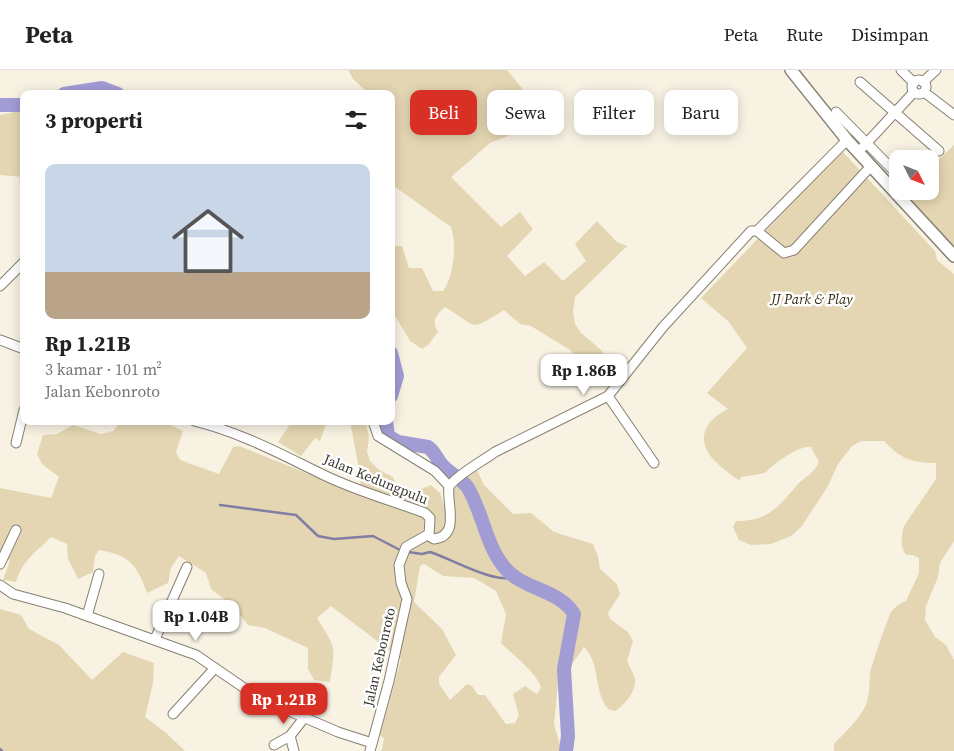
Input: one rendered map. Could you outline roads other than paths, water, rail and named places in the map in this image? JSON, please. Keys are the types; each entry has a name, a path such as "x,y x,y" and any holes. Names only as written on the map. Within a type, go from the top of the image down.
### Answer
{"street":[{"path":"791,70 847,140 863,147 871,166 954,256"},
{"path":"901,70 914,83"},
{"path":"914,92 919,94 936,70"},
{"path":"914,92 912,88 918,80 954,115"},
{"path":"860,82 937,150"},
{"path":"863,147 896,114 914,92"},
{"path":"836,112 863,147 889,168"},
{"path":"757,231 847,140"},
{"path":"374,425 378,436 435,471 451,484 464,471 504,447 608,396 687,302 751,231 757,231 784,253 794,250 871,166"},
{"path":"2,281 20,265"},
{"path":"0,340 20,348"},
{"path":"608,396 654,463"},
{"path":"16,444 20,425"},
{"name":"Jalan Kedungpulu","path":"208,425 239,434 285,454 353,488 425,513 430,518 429,534 434,539 439,539 450,529 451,484"},
{"path":"0,564 16,530"},
{"name":"Jalan Kebonroto","path":"0,585 13,594 87,616 196,655 250,692 371,747 407,599 399,575 401,557 405,548 429,534"},
{"path":"155,639 187,567"},
{"path":"87,616 99,574"},
{"path":"173,714 215,668"},
{"path":"274,746 290,736 304,718"},
{"path":"290,736 294,751"}],"waterway":[{"path":"89,90 102,88 107,90"},
{"path":"0,105 20,105"},
{"path":"395,368 397,376 395,383"},
{"path":"387,425 388,436 398,442 428,447 440,463 468,488 493,550 505,568 521,581 559,599 574,614 564,669 568,736 566,751"},
{"path":"220,505 296,515 318,536 334,539 373,536 402,551"},
{"path":"408,552 422,554 430,552 484,574 495,577 513,577"}],"park label":[{"name":"JJ Park & Play","path":"812,299"}]}
